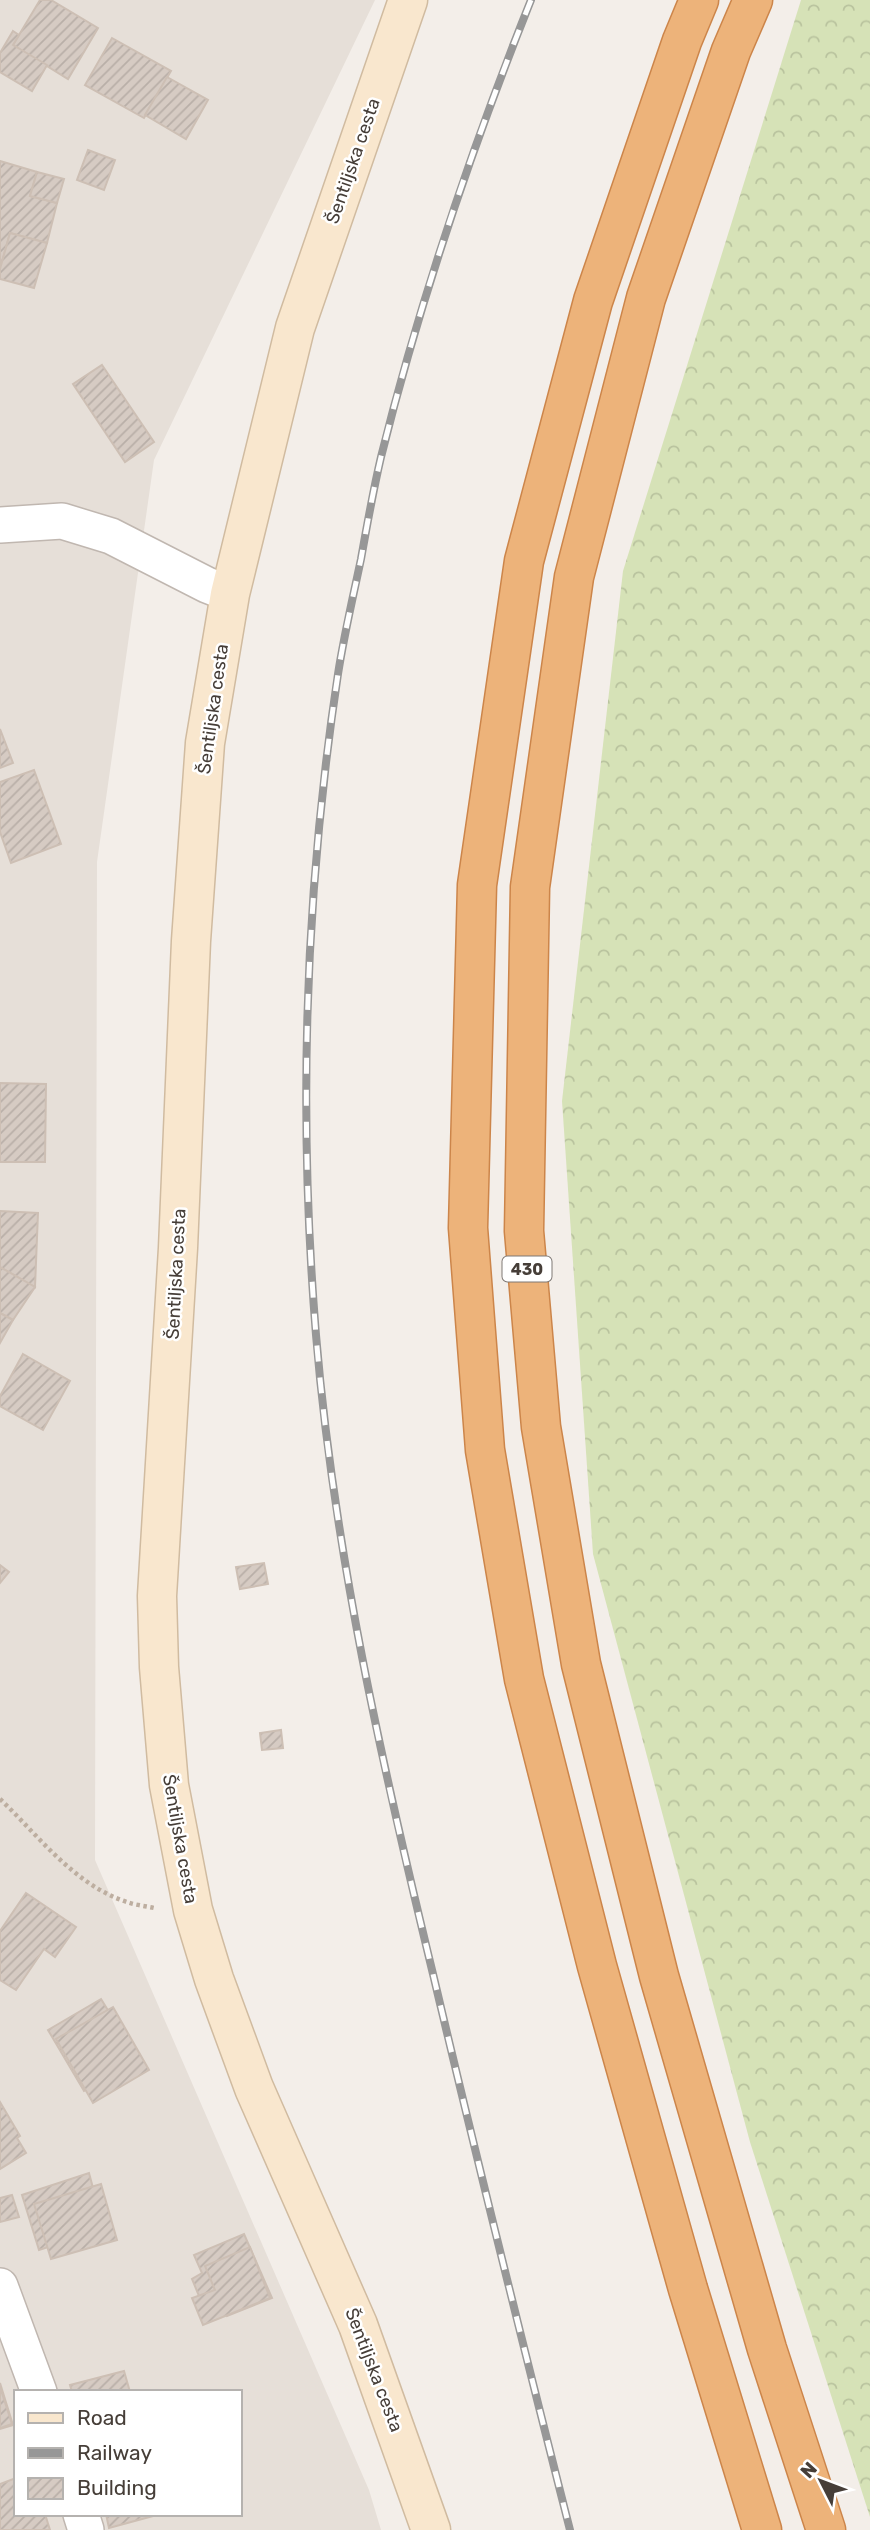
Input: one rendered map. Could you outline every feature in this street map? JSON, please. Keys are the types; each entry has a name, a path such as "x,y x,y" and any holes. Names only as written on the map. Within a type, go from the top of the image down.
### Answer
{"highway":[{"path":"699,0 682,41 593,301 524,561 477,885 468,1228 485,1450 524,1679 597,1966 688,2289 762,2530"},
{"name":"430","path":"753,0 732,51 646,298 574,577 530,887 524,1231 541,1427 581,1664 659,1976 767,2349 826,2530"}],"street":[{"name":"Šentiljska cesta","path":"408,0 295,328 230,594 204,757 191,941 178,1248 157,1596 159,1667 169,1784 193,1910 214,1979 254,2088 358,2325 432,2530"},
{"path":"0,525 61,521 111,536 206,586 230,594"},
{"path":"0,2286 38,2390"}],"path":[{"path":"0,1799 73,1873 95,1888 127,1902 175,1912 193,1910"}],"shaded area":[{"path":"0,0 375,0 154,460 97,862 95,1860 369,2490 381,2530 0,2530"}],"green space":[{"path":"801,0 870,0 870,2517 750,2142 593,1554 562,1101 623,571"}],"building":[{"path":"40,0 51,0 98,28 68,79 13,45"},
{"path":"13,31 19,35 13,45 47,65 32,91 0,72 0,53"},
{"path":"112,38 171,71 144,118 85,85"},
{"path":"167,77 208,100 186,139 145,115"},
{"path":"88,150 115,160 104,190 77,180"},
{"path":"0,161 37,172 30,196 57,203 47,243 10,233 0,269"},
{"path":"37,172 64,179 57,203 30,196"},
{"path":"10,233 47,243 34,288 0,279 0,269"},
{"path":"102,365 154,442 125,462 73,384"},
{"path":"0,729 13,763 0,768"},
{"path":"34,770 61,844 11,863 0,832 0,782"},
{"path":"0,1083 46,1084 45,1162 0,1162"},
{"path":"0,1211 38,1213 35,1287 0,1267"},
{"path":"0,1267 35,1287 13,1320 0,1313"},
{"path":"0,1313 13,1320 0,1343"},
{"path":"23,1354 70,1381 43,1430 0,1406 0,1396"},
{"path":"264,1563 268,1584 240,1589 236,1567"},
{"path":"0,1565 9,1572 0,1583"},
{"path":"281,1730 283,1748 262,1750 260,1733"},
{"path":"26,1893 76,1927 55,1957 44,1949 16,1990 0,1980 0,1931"},
{"path":"101,1999 122,2033 115,2037 131,2063 84,2091 48,2030"},
{"path":"113,2007 149,2070 93,2103 56,2039"},
{"path":"0,2102 20,2136 17,2138 26,2153 0,2169"},
{"path":"89,2173 104,2229 39,2250 22,2195"},
{"path":"101,2184 117,2240 51,2259 34,2204"},
{"path":"12,2195 19,2217 0,2222 0,2198"},
{"path":"244,2234 272,2298 227,2316 222,2305 206,2313 192,2279 202,2273 194,2255"},
{"path":"250,2247 270,2298 203,2325 192,2298 215,2290 205,2266"},
{"path":"124,2371 129,2390 71,2390 70,2385"},
{"path":"0,2383 13,2425 0,2429"},
{"path":"0,2387 12,2424 0,2428"},
{"path":"14,2479 14,2516 46,2516 50,2530 0,2530 0,2484"},
{"path":"106,2516 153,2516 109,2528"}],"railway":[{"path":"531,0 467,169 412,340 378,470 343,645 327,756 312,921 306,1087 307,1170 310,1252 324,1416 347,1577 362,1657 414,1895 570,2530"}]}
